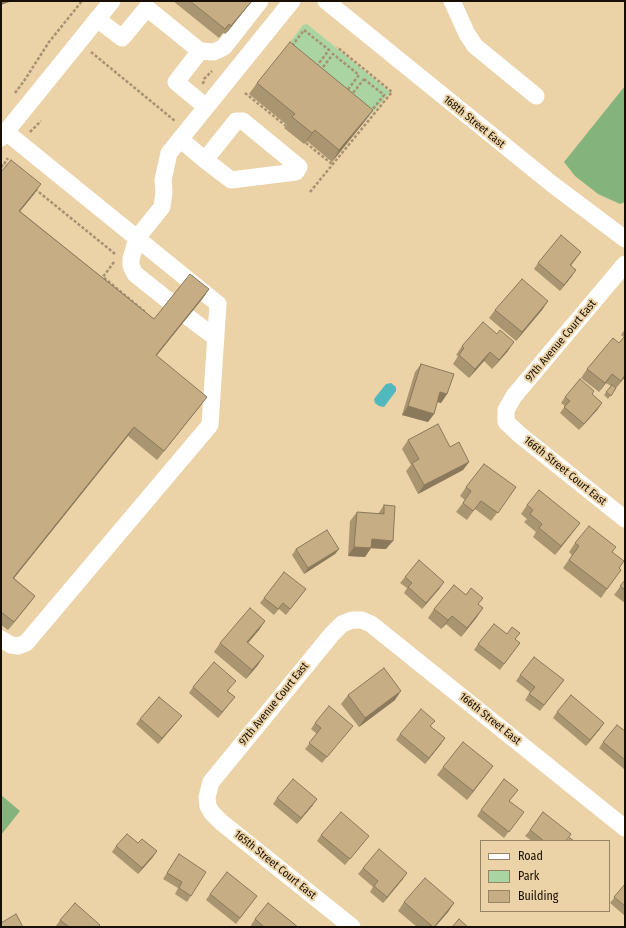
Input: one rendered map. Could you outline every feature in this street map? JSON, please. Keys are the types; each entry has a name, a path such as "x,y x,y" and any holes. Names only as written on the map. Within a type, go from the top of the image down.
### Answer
{"street":[{"path":"1,639 11,645 18,646 26,643 210,425 218,304 137,238 3,135 112,1"},
{"path":"97,19 122,38 149,4 200,51 214,52 224,47 260,1"},
{"path":"169,301 135,274 131,266 131,259 137,238 162,206 164,180 169,153 180,132 206,107 292,1"},
{"name":"168th Street East","path":"326,1 552,184 625,239"},
{"path":"452,1 467,34 475,46 536,96"},
{"path":"200,51 176,82 206,107"},
{"path":"180,132 205,160 231,180 296,172 299,167 243,121 236,122 205,160"},
{"name":"97th Avenue Court East","path":"506,422 506,410 514,396 625,264"},
{"path":"188,316 216,338"},
{"name":"166th Street Court East","path":"506,422 520,435 625,519"},
{"name":"97th Avenue Court East","path":"206,796 211,782 332,634 342,624 352,620"},
{"name":"166th Street East","path":"352,620 362,620 366,622 393,641 625,828"},
{"name":"165th Street Court East","path":"206,796 208,806 212,813 221,822 352,927"}],"path":[{"path":"12,97 49,42 82,1"},
{"path":"290,48 304,30 329,50 314,68"},
{"path":"310,192 392,92 337,47"},
{"path":"86,58 91,52 174,119 180,132"},
{"path":"319,72 333,54 359,75 345,93"},
{"path":"341,100 364,119 384,95 364,79 345,102"},
{"path":"245,93 286,126"},
{"path":"26,138 41,121"},
{"path":"306,142 332,164"},
{"path":"1,167 8,158"},
{"path":"4,164 10,169"},
{"path":"35,188 114,253 116,259 103,277 144,311 141,315"}],"green space":[{"path":"307,24 390,92 365,121 282,53 303,25"},
{"path":"625,86 625,202 620,204 598,194 575,176 564,162"},
{"path":"1,795 20,811 1,835"}],"water":[{"path":"391,383 396,387 396,391 384,407 379,406 375,403 374,399 386,384"}],"building":[{"path":"190,1 252,1 231,26 229,24 225,29"},
{"path":"290,42 373,110 339,150 315,130 312,133 292,117 295,114 257,83"},
{"path":"11,160 41,184 19,211 154,319 190,274 209,289 156,355 207,397 164,451 134,427 13,578 35,596 14,622 1,612 1,172"},
{"path":"561,235 581,252 570,265 576,270 564,285 538,263"},
{"path":"522,279 548,301 522,332 495,310"},
{"path":"483,322 497,334 500,330 514,342 499,360 490,352 475,369 459,355 464,348 462,346"},
{"path":"625,336 625,375 621,381 612,374 605,383 587,369 613,338 619,343"},
{"path":"421,364 454,374 447,394 440,392 434,414 408,406"},
{"path":"580,379 594,391 592,394 602,403 584,424 564,407 570,401 565,397"},
{"path":"612,385 616,388 611,396 606,392"},
{"path":"438,424 450,447 459,442 469,462 424,485 412,463 419,459 408,440"},
{"path":"484,464 516,487 498,513 481,501 473,511 463,503 471,491 466,487"},
{"path":"539,490 580,523 561,546 539,528 542,524 530,514 533,510 527,505"},
{"path":"384,505 395,506 393,541 372,539 371,548 354,547 357,512 384,514"},
{"path":"589,526 616,547 612,552 624,561 619,568 621,570 607,589 569,560 579,546 575,543"},
{"path":"327,530 339,549 308,568 296,549"},
{"path":"419,560 444,582 426,603 408,587 412,583 405,577"},
{"path":"284,572 306,589 290,609 283,603 278,609 264,598"},
{"path":"625,580 625,590 620,586"},
{"path":"454,585 466,595 471,588 483,598 478,604 483,608 467,628 452,616 448,620 434,609"},
{"path":"250,608 265,621 247,642 264,656 252,670 220,643"},
{"path":"494,624 507,634 512,627 520,633 515,639 520,643 504,664 478,644"},
{"path":"534,657 564,680 544,705 529,694 535,687 520,675"},
{"path":"214,662 236,681 227,691 235,697 222,712 193,687"},
{"path":"384,668 401,691 365,718 348,695"},
{"path":"571,695 604,723 590,740 557,712"},
{"path":"159,697 182,716 162,738 140,719"},
{"path":"329,706 353,726 327,757 309,743 321,728 315,723"},
{"path":"421,709 435,721 430,726 445,738 429,758 400,734"},
{"path":"617,725 625,731 625,760 603,742"},
{"path":"463,742 493,766 473,791 443,767"},
{"path":"293,779 317,799 301,818 277,798"},
{"path":"504,779 518,790 509,801 524,812 509,832 481,810"},
{"path":"341,812 369,836 350,859 321,835"},
{"path":"543,812 571,834 567,840 543,840 530,830"},
{"path":"127,834 138,843 142,839 157,851 142,868 116,846"},
{"path":"379,849 407,873 387,897 374,886 378,881 363,868"},
{"path":"179,854 206,872 191,896 179,888 182,882 167,873"},
{"path":"227,872 257,896 240,918 210,894"},
{"path":"425,878 454,903 434,927 404,902"},
{"path":"625,884 625,906 614,897"},
{"path":"75,903 100,925 98,927 69,927 60,920"},
{"path":"268,903 298,927 264,927 255,919"},
{"path":"16,914 23,927 1,927 1,923"},
{"path":"459,919 468,927 452,927"}]}
